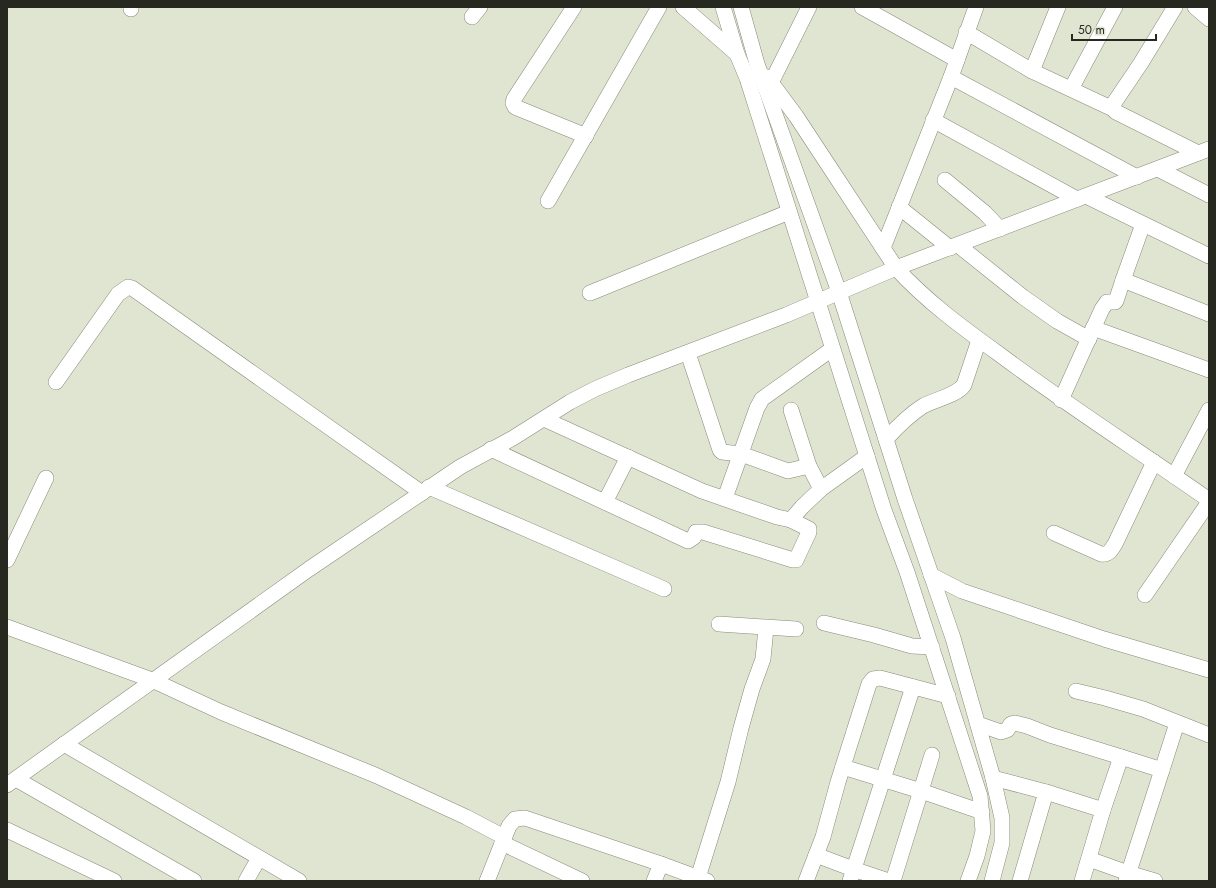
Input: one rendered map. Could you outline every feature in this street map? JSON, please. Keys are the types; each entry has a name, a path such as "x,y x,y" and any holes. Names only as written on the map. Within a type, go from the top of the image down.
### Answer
{"street":[{"path":"574,7 514,99 513,103 515,107 586,136"},
{"path":"548,201 659,7"},
{"path":"683,7 748,59 772,83 796,116 896,268 913,286 979,340 1061,400 1154,462 1209,501 1144,595"},
{"path":"724,7 748,59 828,296 832,349 867,456 931,576 953,638 993,778 1002,818 1002,843 992,881"},
{"path":"741,7 748,59 747,78 789,212 828,296 886,439 895,506 907,572 980,796 983,831 977,856 968,881"},
{"path":"772,83 809,7"},
{"path":"862,7 884,13 957,60"},
{"path":"883,248 951,77 976,7"},
{"path":"1032,70 1058,7"},
{"path":"1071,89 1115,7"},
{"path":"1113,109 1114,103 1175,7"},
{"path":"1195,7 1209,19"},
{"path":"966,32 1032,70 1113,109 1116,112 1204,151"},
{"path":"951,77 1137,177"},
{"path":"934,120 1081,198 1143,224 1209,256"},
{"path":"194,881 11,782 309,569 460,467 594,389 688,353 896,268 1204,151"},
{"path":"1158,169 1209,195"},
{"path":"945,180 985,213 1000,229"},
{"path":"899,207 1057,321 1209,370"},
{"path":"590,293 789,212"},
{"path":"1061,400 1105,304 1107,302 1116,301 1143,224"},
{"path":"1123,280 1209,314"},
{"path":"56,382 118,294 128,287 132,288 426,490 664,589"},
{"path":"886,439 903,422 922,407 960,391 964,385 979,340"},
{"path":"725,498 757,408 762,399 832,349"},
{"path":"688,353 720,450 726,453 741,454 788,471 810,466"},
{"path":"791,410 810,466 821,489"},
{"path":"1174,476 1209,410"},
{"path":"491,449 688,541 694,537 696,532 703,532 793,560 796,560 799,557 810,532 809,529 791,520 702,491 544,419"},
{"path":"791,520 821,489 867,456"},
{"path":"605,502 628,457"},
{"path":"1054,533 1101,554 1110,552 1154,462"},
{"path":"7,560 46,478"},
{"path":"931,576 962,591 1104,639 1209,670"},
{"path":"824,623 912,646 932,647"},
{"path":"719,624 796,629"},
{"path":"7,628 152,680 221,712 375,775 466,817 503,840 582,881"},
{"path":"487,881 509,826 515,819 525,818 661,864 701,880 741,728 752,689 763,659 766,628"},
{"path":"806,881 823,836 869,684 873,679 880,678 948,696"},
{"path":"852,875 913,687"},
{"path":"1076,691 1133,706 1209,735"},
{"path":"978,724 1001,732 1006,730 1011,724 1015,723 1162,770"},
{"path":"1127,877 1177,723"},
{"path":"64,744 299,881"},
{"path":"893,881 932,755"},
{"path":"1082,881 1103,810 1121,757"},
{"path":"843,767 982,812"},
{"path":"993,778 1046,792 1103,810"},
{"path":"1020,881 1046,792"},
{"path":"7,830 114,881"},
{"path":"816,855 852,875 889,881"},
{"path":"246,881 259,858"},
{"path":"1089,859 1127,877 1155,881"},
{"path":"654,881 661,864"}]}
